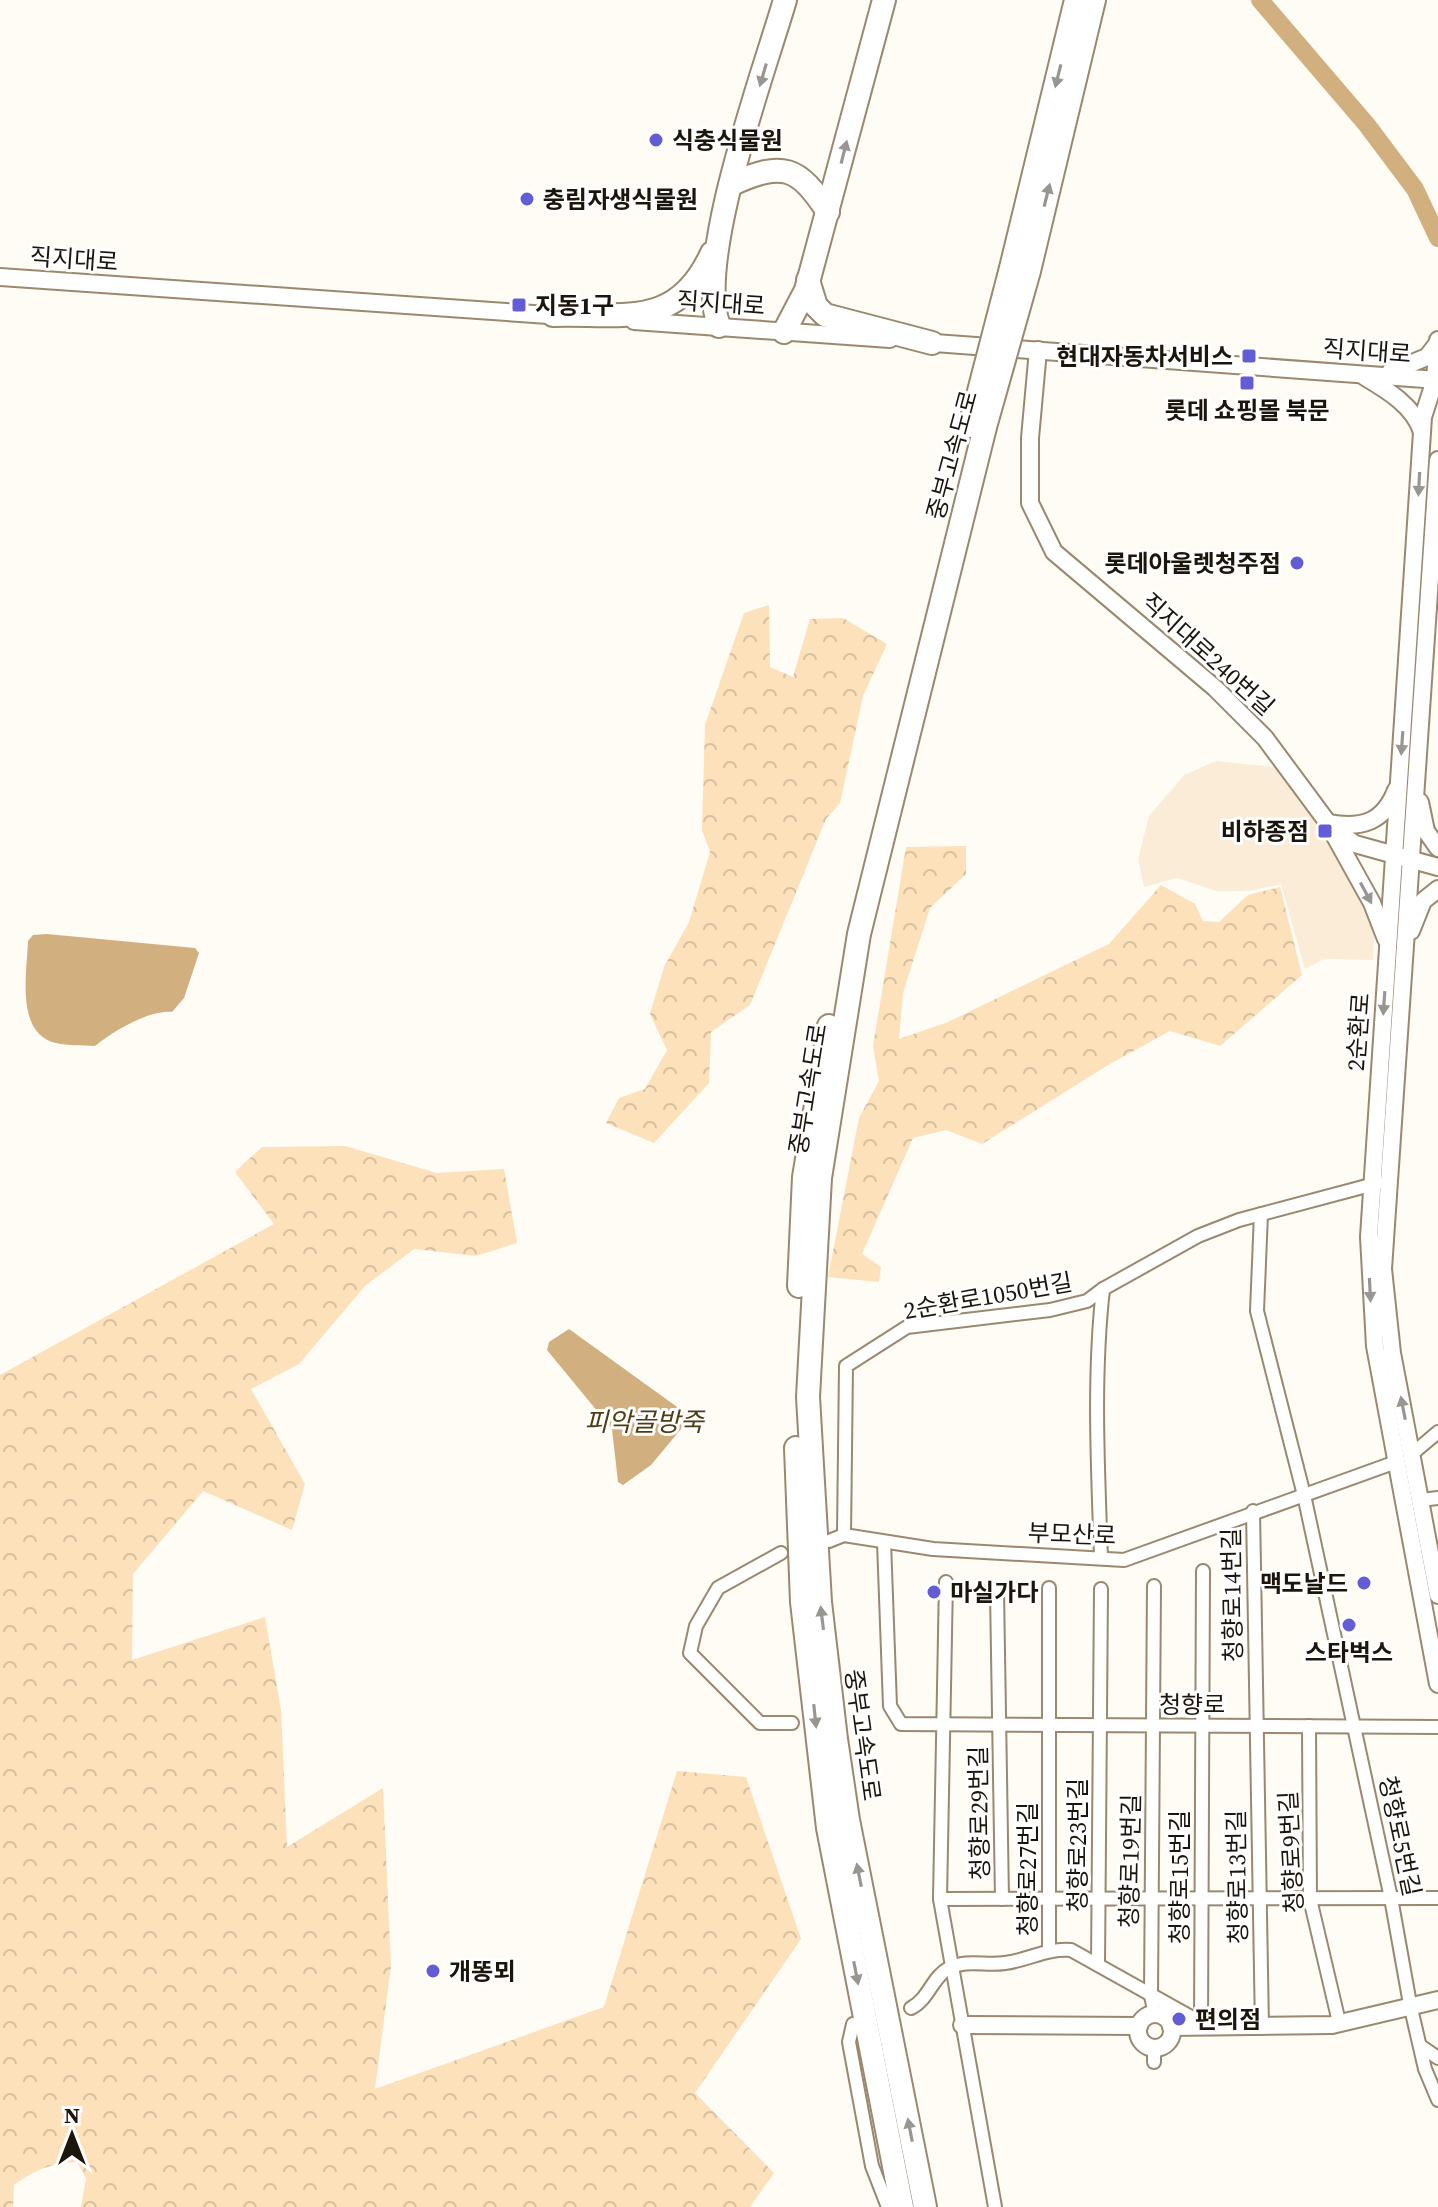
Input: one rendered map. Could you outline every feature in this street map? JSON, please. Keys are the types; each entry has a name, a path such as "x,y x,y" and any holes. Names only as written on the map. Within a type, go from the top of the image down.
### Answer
{"highway":[{"name":"중부고속도로","path":"1020,269 1076,0"},
{"name":"중부고속도로","path":"902,2207 828,1828 802,1602 794,1397 804,1177 845,930 1094,0"},
{"path":"719,326 712,300 717,241 786,4"},
{"path":"784,332 808,280 881,4"},
{"path":"732,184 762,171 790,171 811,187 828,212"},
{"path":"553,315 647,313 670,306 686,293 717,241"},
{"path":"808,280 816,306 825,315 932,343"},
{"name":"중부고속도로","path":"925,2207 836,1739 820,1602 808,1397 820,1178 859,934 978,426"}],"main road":[{"name":"직지대로","path":"0,277 719,326 1436,380"},
{"path":"1360,374 1411,366 1431,354 1438,339"},
{"name":"2순환로","path":"1438,339 1438,401"},
{"name":"직지대로240번길","path":"1038,350 1030,438 1030,503 1054,552 1215,688 1286,763 1328,823 1347,844 1438,867"},
{"path":"1360,374 1405,406 1415,416 1422,433"},
{"name":"2순환로","path":"1436,380 1422,433 1400,779 1402,963 1379,1183 1387,1315 1421,1500 1433,1588 1438,1684"},
{"name":"2순환로","path":"1433,1588 1396,1462 1371,1311 1388,945 1419,738 1438,460"},
{"path":"1419,738 1422,818 1438,848"},
{"path":"1328,823 1359,826 1382,816 1400,779"},
{"path":"1347,844 1388,945"},
{"path":"1402,963 1417,911 1423,901 1438,889"},
{"path":"1171,2027 1262,2028 1339,2022 1438,2000"},
{"path":"1155,2014 1163,2016 1171,2027 1168,2040 1154,2055 1141,2039 1139,2026 1143,2019 1155,2014"},
{"path":"962,2025 1139,2026"}],"street":[{"name":"2순환로1050번길","path":"844,1535 846,1366 907,1327 1050,1310 1087,1301 1198,1236 1261,1214 1379,1183"},
{"path":"1261,1214 1257,1311 1304,1495"},
{"path":"1101,1558 1097,1445 1103,1289"},
{"path":"1412,1454 1438,1432"},
{"name":"부모산로","path":"844,1535 933,1549 1124,1560 1396,1462"},
{"name":"청향로5번길","path":"1304,1495 1391,1898 1410,2004 1425,2069 1438,2100"},
{"path":"1421,1500 1438,1498"},
{"name":"청향로14번길","path":"1253,1511 1256,1726"},
{"path":"829,1541 844,1535"},
{"name":"청향로","path":"884,1542 890,1706 901,1724 1438,1727"},
{"path":"781,1553 718,1588 696,1626 690,1653 760,1723 792,1723"},
{"name":"청향로15번길","path":"1201,2027 1203,1571"},
{"path":"946,1582 946,1726 940,1899 995,2207"},
{"name":"청향로19번길","path":"1154,1586 1151,1996 1155,2014"},
{"name":"청향로27번길","path":"952,1967 977,1961 1002,1964 1029,1958 1049,1948 1049,1588"},
{"name":"청향로23번길","path":"1098,1965 1101,1589"},
{"name":"청향로29번길","path":"997,1591 1002,1899"},
{"name":"청향로13번길","path":"1256,1726 1262,2028"},
{"name":"청향로9번길","path":"1309,1726 1310,1899 1339,2022"},
{"path":"940,1899 1438,1898"},
{"path":"1049,1948 1071,1950 1191,2017 1201,2027"},
{"path":"911,2008 920,2003 933,1983 952,1967"},
{"path":"853,2024 849,2042 872,2166 888,2207"},
{"path":"1422,2047 1437,2056"}],"shaded area":[{"name":"비하종점","path":"1216,761 1275,767 1332,843 1375,925 1373,960 1324,959 1305,969 1281,884 1249,891 1216,891 1177,878 1144,887 1138,859 1149,816 1184,775"}],"green space":[{"path":"769,605 770,667 793,677 810,619 843,618 887,644 863,696 840,803 826,819 750,1005 711,1032 709,1083 654,1143 606,1123 619,1098 645,1089 667,1050 650,1014 664,967 689,922 710,852 702,830 705,725 744,613"},
{"path":"966,846 966,874 930,908 903,993 899,1039 948,1022 1109,944 1161,885 1195,904 1203,921 1219,922 1248,895 1280,887 1302,975 1220,1046 1170,1031 1108,1065 982,1144 946,1130 913,1138 862,1254 881,1267 879,1282 828,1277 859,1118 879,1081 873,1046 906,847"},
{"path":"345,1146 437,1173 504,1169 517,1243 476,1256 414,1249 365,1286 299,1364 251,1389 305,1484 292,1530 203,1491 133,1574 132,1660 265,1617 281,1710 287,1847 383,1788 391,1966 375,2089 604,2007 677,1771 746,1777 801,1939 695,2093 774,2173 750,2207 81,2207 86,2178 77,2162 51,2166 29,2175 14,2185 13,2207 0,2207 0,1375 274,1224 235,1172 262,1147"}],"water":[{"path":"33,935 195,948 199,953 184,998 172,1012 153,1014 132,1023 95,1046 65,1045 43,1037 34,1028 26,1000 28,941"},
{"name":"피악골방죽","path":"569,1329 691,1417 651,1465 623,1485 618,1482 612,1429 547,1350 549,1342"}],"waterway":[{"path":"1260,0 1367,125 1415,189 1438,238"}],"place":[{"name":"식충식물원","path":"656,140"},
{"name":"충림자생식물원","path":"527,199"},
{"name":"지동1구","path":"519,305"},
{"name":"현대자동차서비스","path":"1249,356"},
{"name":"롯데 쇼핑몰 북문","path":"1247,383"},
{"name":"롯데아울렛청주점","path":"1297,563"},
{"name":"비하종점","path":"1325,831"},
{"name":"맥도날드","path":"1364,1583"},
{"name":"마실가다","path":"934,1592"},
{"name":"스타벅스","path":"1349,1625"},
{"name":"개똥뫼","path":"433,1971"},
{"name":"편의점","path":"1179,2019"}]}
